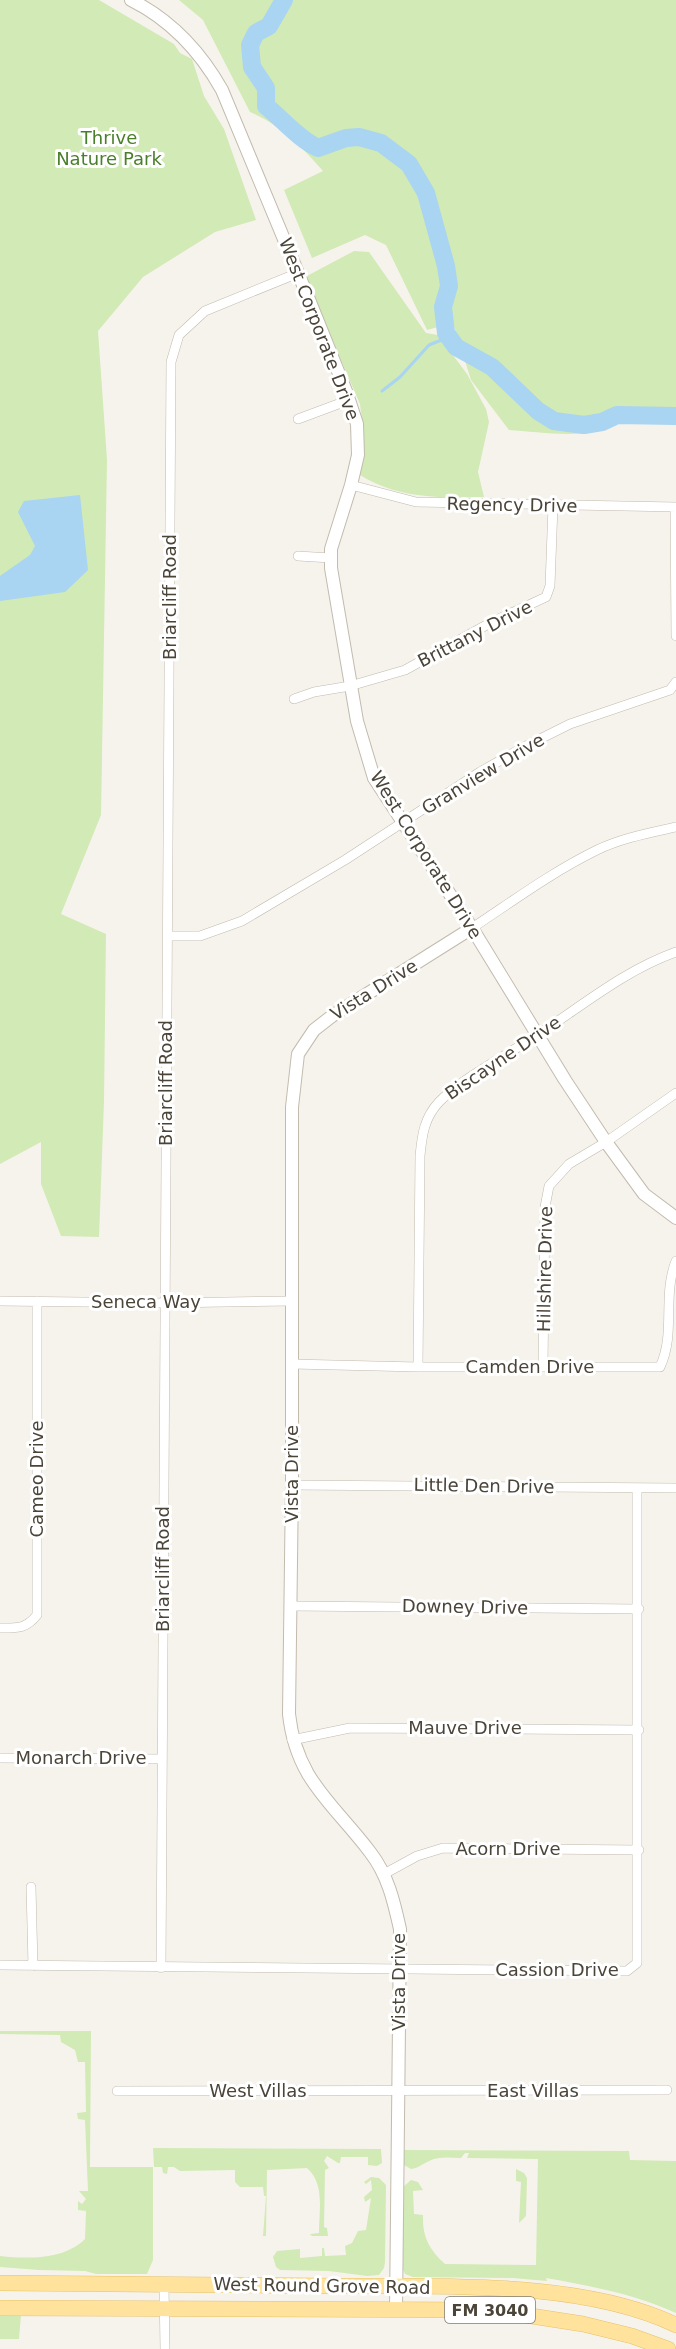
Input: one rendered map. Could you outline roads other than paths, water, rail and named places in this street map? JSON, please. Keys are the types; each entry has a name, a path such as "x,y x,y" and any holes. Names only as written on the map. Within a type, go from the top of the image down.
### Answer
{"main road":[{"name":"West Round Grove Road","path":"0,2283 499,2288 607,2302 652,2313 676,2325"},
{"path":"0,2293 14,2293 46,2284"},
{"name":"West Round Grove Road","path":"0,2308 492,2310 583,2324 632,2336 668,2349"}],"street":[{"name":"West Corporate Drive","path":"131,0 154,11 191,45 210,69 237,123 357,424 358,443 351,485 335,533 331,558 350,686 362,741 374,778 472,928 606,1142 644,1194 676,1218"},
{"name":"Briarcliff Road","path":"160,1968 171,362 179,335 205,311 298,273"},
{"path":"298,419 349,400"},
{"name":"Regency Drive","path":"351,485 416,502 676,507"},
{"name":"Brittany Drive","path":"350,686 405,670 467,635 546,597 550,585 553,506"},
{"path":"676,507 676,636"},
{"path":"298,556 331,558"},
{"name":"Granview Drive","path":"167,936 200,936 242,921 522,748 570,724 670,690 676,682"},
{"path":"294,699 314,692 350,686"},
{"name":"Vista Drive","path":"396,2310 400,1929 390,1887 384,1874 370,1851 310,1778 292,1740 290,1714 292,1107 298,1054 314,1030 332,1016 472,928 532,886 596,851 640,835 676,827"},
{"name":"Biscayne Drive","path":"418,1367 422,1127 439,1102 453,1089 629,973 676,952"},
{"name":"Hillshire Drive","path":"543,1367 545,1207 549,1186 569,1164 606,1142 676,1093"},
{"name":"Camden Drive","path":"292,1364 418,1367 660,1367 667,1352 668,1289 676,1261"},
{"name":"Seneca Way","path":"0,1301 165,1303 292,1301"},
{"name":"Cameo Drive","path":"0,1628 21,1628 29,1625 37,1615 37,1301"},
{"name":"Little Den Drive","path":"292,1485 676,1488"},
{"name":"Cassion Drive","path":"0,1965 627,1971 637,1963 639,1609 637,1488"},
{"name":"Downey Drive","path":"291,1606 639,1609"},
{"name":"Mauve Drive","path":"292,1740 350,1728 639,1730"},
{"name":"Monarch Drive","path":"0,1758 162,1759"},
{"name":"Acorn Drive","path":"384,1874 417,1856 443,1848 639,1850"},
{"path":"31,1887 33,1966"},
{"name":"East Villas","path":"398,2091 667,2090"},
{"name":"West Villas","path":"117,2091 398,2091"},
{"path":"164,2285 165,2349"}],"water":[{"path":"80,495 88,570 65,592 0,601 0,576 30,555 35,546 18,512 24,501"}],"waterway":[{"path":"284,0 269,26 256,33 250,45 252,67 266,88 266,106 298,135 318,148 346,138 359,137 381,143 409,164 426,193 446,266 449,286 443,307 446,333 456,347 492,367 538,411 554,421 584,425 602,422 617,415 676,416"},
{"path":"382,391 400,377 429,345 449,337"}],"park label":[{"name":"Thrive Nature Park","path":"109,148"}]}
